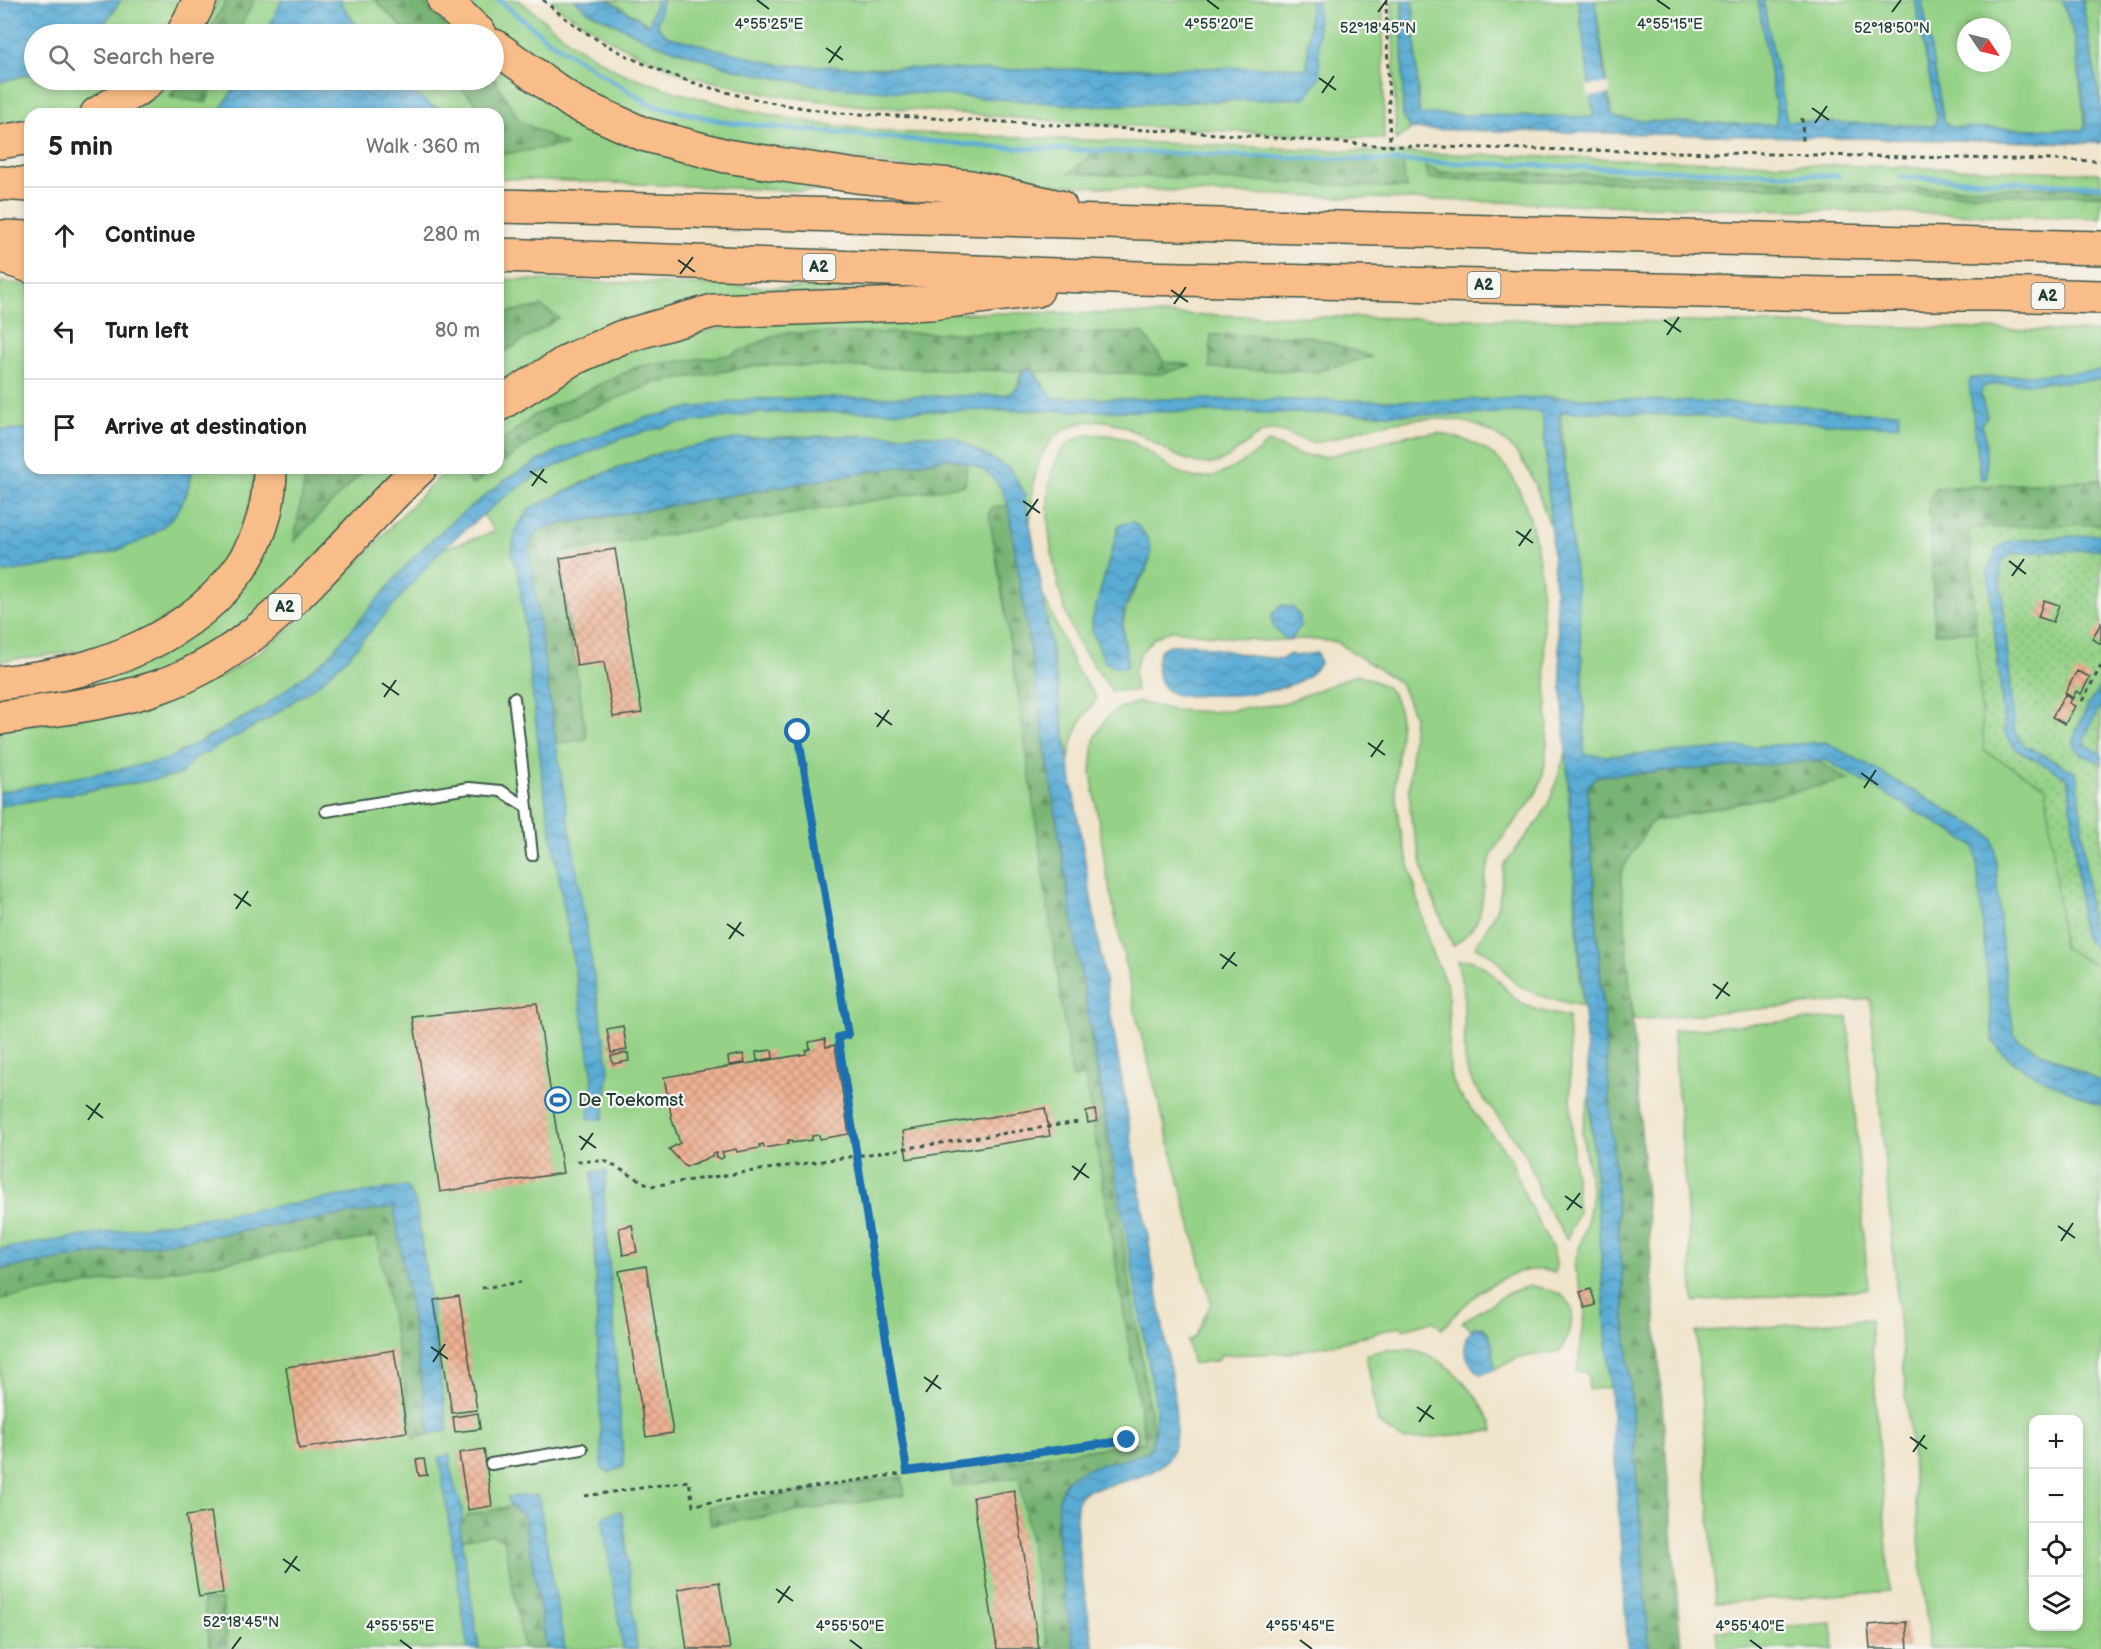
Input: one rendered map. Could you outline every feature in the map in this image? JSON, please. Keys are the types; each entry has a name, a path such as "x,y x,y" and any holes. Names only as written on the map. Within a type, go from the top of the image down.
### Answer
{"highway":[{"path":"188,24 200,0"},
{"path":"444,0 469,24"},
{"path":"504,53 574,103 643,134 726,156 856,176 971,187 1132,223"},
{"path":"107,108 136,90"},
{"path":"0,142 24,138"},
{"path":"0,183 24,185"},
{"path":"504,206 2101,248"},
{"path":"0,237 24,238"},
{"path":"0,255 24,264"},
{"name":"A2","path":"504,255 1140,278 1828,294 1995,294 2101,297"},
{"name":"A2","path":"504,401 570,360 622,336 713,311 931,303 1140,278"},
{"path":"0,683 85,668 157,640 203,609 226,588 248,556 266,507 269,474"},
{"name":"A2","path":"0,718 117,699 160,687 202,668 262,628 304,589 378,507 414,474"}],"lane":[{"path":"514,698 532,855"},
{"path":"326,811 469,788 501,791 527,807"},
{"path":"491,1464 582,1449"}],"path":[{"path":"543,0 598,40 658,70 734,95 781,106 842,113 1390,146 2101,161"},
{"path":"1386,0 1390,146"},
{"path":"1803,118 1803,141"},
{"path":"2082,701 2101,666"},
{"path":"798,732 848,1035 838,1037 907,1471"},
{"path":"577,1161 605,1161 651,1186 1078,1122"},
{"path":"482,1288 520,1282"},
{"path":"585,1496 689,1481 693,1505 907,1471 1127,1440"}],"green space":[{"path":"121,0 190,0 179,24 104,24"},
{"path":"218,0 282,0 271,24 207,24"},
{"path":"227,0 254,0 242,24 213,24"},
{"path":"339,0 434,0 460,24 355,24"},
{"path":"375,0 421,0 443,24 399,24"},
{"path":"460,0 519,0 574,45 619,72 676,92 741,109 827,125 892,132 1346,151 2101,173 2101,218 1210,193 995,181 634,126 519,52 504,39 504,24 487,24"},
{"path":"551,0 589,0 667,36 657,26 662,0 1383,0 1384,139 1094,124 856,105 766,94 686,75 617,44 562,10"},
{"path":"608,0 656,0 650,25"},
{"path":"1392,0 1402,0 1403,117 1411,129 1396,140"},
{"path":"1413,0 1578,0 1594,118 1419,114"},
{"path":"1595,0 2062,0 2075,38 2087,143 1614,133"},
{"path":"2082,0 2101,0 2101,108"},
{"path":"504,63 559,105 945,197 504,178 504,108 440,108 417,98 406,90 504,90"},
{"path":"24,76 24,90 122,90 84,108 24,108 24,127 0,131 0,82"},
{"path":"161,90 233,90 221,108 138,108"},
{"path":"174,90 212,90 206,103 170,97"},
{"path":"463,90 501,90 520,121 567,145 504,154 504,108 474,108 476,103"},
{"path":"1099,149 1403,162 1406,188 1069,173"},
{"path":"1425,166 1441,172 1696,176 1896,188 2101,187 2101,195 1896,194 1695,183 1429,179"},
{"path":"504,279 908,291 815,294 504,389"},
{"path":"0,282 24,284 24,429 0,430"},
{"path":"541,306 559,318 504,352 504,313"},
{"name":"De Toekomst","path":"921,313 1062,313 1744,323 2101,332 2101,480 1936,488 1929,502 1935,633 1994,630 2005,732 2022,754 2065,776 2069,782 2082,930 2086,939 2101,954 2101,1649 1929,1649 1870,999 1634,1020 1604,797 1584,754 1585,721 1576,584 1559,397 1542,397 1551,529 1538,491 1518,455 1503,440 1486,430 1448,419 1407,420 1367,428 1319,442 1306,441 1280,431 1267,431 1259,434 1224,460 1208,464 1190,461 1173,454 1125,427 1108,422 1090,421 1070,427 1057,435 1041,456 1034,483 1030,526 1024,492 1010,469 953,437 926,435 785,437 694,447 606,472 538,506 527,513 519,524 544,517 944,448 980,454 988,458 1002,470 1018,492 1165,1400 1163,1437 1159,1450 1150,1459 1123,1471 1066,1487 1060,1509 1080,1649 0,1649 0,729 115,712 172,698 225,674 257,654 287,630 343,578 443,474 504,474 504,419 553,383 618,354 690,334 766,322","holes":["1024,368 1033,369 1050,396 1047,410 990,411 993,396 1015,391","478,507 495,532 435,551 354,641 333,659 447,534","326,664 278,707 246,725"]},
{"path":"782,333 1143,333 1164,362 1191,365 1160,374 760,365 655,383 557,423 504,462 504,439 535,415 639,366 731,355"},
{"path":"1211,335 1310,336 1371,357 1314,372 1210,368"},
{"path":"1438,433 1460,438 1481,447 1499,460 1513,478 1523,500 1531,522 1540,569 1548,722 1547,750 1542,778 1538,790 1500,841 1489,863 1479,917 1474,926 1453,946 1427,885 1411,819 1409,791 1414,716 1400,683 1337,642 1305,639 1264,641 1172,630 1154,638 1140,654 1134,672 1136,691 1112,691 1094,667 1069,622 1056,576 1048,516 1049,487 1056,462 1069,444 1090,435 1117,437 1138,445 1172,468 1190,476 1210,477 1236,467 1269,442 1300,455 1325,457 1408,435","holes":["1119,525 1147,569 1133,592 1125,613 1123,636 1128,663 1092,621"]},
{"path":"950,458 967,463 965,485 558,553 587,739 556,744 529,550 538,532 550,526"},
{"path":"192,474 255,474 245,527 227,567 183,608 137,635 98,649 0,661 0,573 45,564 186,497"},
{"path":"272,474 403,474 262,619 175,672 69,695 102,674 207,620"},
{"path":"306,474 360,474 294,541"},
{"path":"464,474 487,474 472,485"},
{"path":"2101,480 2101,534 1994,630 1935,633 1929,502 1936,488"},
{"path":"1008,505 1154,1437 1149,1451 1136,1457 1102,1465 1056,1523 1074,1649 1048,1649 1019,1477 953,1486 950,1469 1145,1442 1093,1123 1098,1122 1096,1110 1091,1110 1085,1076 1072,1078 1018,693 989,513 992,508"},
{"path":"2101,524 2101,968 2063,948 2046,787 1984,751 1969,528"},
{"path":"1043,595 1075,667 1097,699 1078,728 1069,760"},
{"path":"1358,674 1385,686 1393,694 1399,710 1400,733 1395,787 1399,825 1430,948 1448,988 1450,1074 1458,1093 1510,1157 1527,1201 1551,1245 1556,1261 1555,1273 1539,1270 1523,1271 1508,1276 1478,1294 1442,1329 1433,1321 1403,1329 1401,1326 1340,1343 1289,1353 1220,1355 1219,1360 1193,1364 1187,1341 1195,1337 1211,1303 1136,1015 1107,876 1091,772 1094,740 1107,717 1120,708 1139,702 1172,710 1211,712 1282,704"},
{"path":"1566,752 1582,1006 1550,999 1527,990 1514,981 1496,959 1484,950 1475,947 1492,919 1499,902 1504,865 1541,817 1551,797"},
{"path":"1818,760 1848,780 1651,822 1621,872 1681,1649 1649,1649 1587,788 1596,776"},
{"path":"1468,960 1484,967 1515,999 1523,1004 1568,1017 1573,1156 1578,1212 1567,1239 1539,1195 1535,1177 1524,1151 1474,1086 1465,1066 1464,992 1457,961"},
{"path":"1848,1017 1868,1289 1694,1302 1673,1030"},
{"path":"1589,1096 1611,1387 1589,1390 1587,1372 1577,1372 1586,1307 1574,1266 1589,1214 1592,1192 1582,1132"},
{"path":"395,1207 430,1434 414,1439 377,1237 0,1299 0,1269"},
{"path":"1530,1286 1558,1293 1566,1299 1571,1306 1572,1315 1567,1337 1561,1351 1517,1358 1495,1369 1488,1332 1479,1327 1471,1329 1462,1322 1510,1292"},
{"path":"1870,1319 1890,1591 1716,1603 1696,1332"},
{"path":"1385,1350 1413,1350 1426,1354 1452,1370 1482,1406 1494,1431 1403,1440 1378,1423 1366,1354"},
{"path":"902,1476 905,1495 711,1525 708,1507"},
{"path":"510,1506 524,1515 547,1649 524,1649 504,1540 491,1534 462,1540 460,1526 467,1516"},
{"path":"203,1600 222,1600 228,1649 210,1649"},
{"path":"1832,1623 1834,1649 1718,1649 1716,1631"}],"water":[{"path":"0,0 121,0 104,24 24,24 24,76 0,82"},
{"path":"282,0 339,0 355,24 271,24"},
{"path":"575,0 608,0 649,25 656,0 662,0 657,26 667,36 781,65 978,70 1292,67 1307,69 1310,0 1317,0 1320,77 1305,98 1092,106 821,86 737,70 654,43 586,10"},
{"path":"1402,0 1413,0 1419,114 1594,117 1578,0 1595,0 1607,96 1613,117 1645,121 1775,125 1777,115 1758,0 1763,0 1787,121 1935,126 1937,117 1915,0 1922,0 1944,121 1952,127 2082,130 2086,124 2075,38 2062,0 2082,0 2101,108 2101,143 1411,129 1403,117"},
{"path":"233,90 409,90 435,108 221,108"},
{"path":"1024,368 1032,369 1044,388 1055,398 1422,401 1559,397 1794,405 1865,413 1900,412 1899,425 1882,426 1607,412 1562,412 1559,418 1580,628 1584,754 1607,756 1826,742 1985,831 1992,838 1995,850 2003,957 2014,1034 2020,1041 2101,1082 2101,1106 2028,1071 2003,1052 1993,1041 1976,852 1975,848 1961,837 1826,760 1596,776 1587,788 1649,1649 1628,1649 1544,430 1542,415 1538,411 1465,415 1012,410 758,413 675,424 622,438 540,473 502,499 443,548 349,656 320,683 266,720 194,759 180,775 0,806 0,792 166,760 260,709 326,659 413,558 452,521 508,478 560,449 645,418 750,399 1007,395 1018,388"},
{"path":"2101,371 2101,380 1988,385 1982,388 1981,396 1987,416 1981,424 1985,433 1987,478 1981,480 1969,383 1971,378"},
{"path":"24,429 24,474 192,474 188,488 172,518 156,532 137,543 92,558 0,573 0,430"},
{"path":"926,435 953,437 1010,469 1024,492 1043,595 1074,795 1173,1387 1176,1431 1174,1447 1168,1458 1159,1467 1145,1475 1089,1490 1079,1498 1078,1547 1094,1649 1074,1649 1063,1586 1058,1532 1058,1508 1062,1489 1070,1478 1079,1473 1149,1451 1154,1437 1156,1407 1077,951 1008,505 999,485 979,468 949,458 550,526 541,529 533,537 529,550 556,744 609,1069 603,1119 588,1119 593,1077 543,784 518,572 511,553 517,527 531,508 602,474 663,452 740,438"},
{"path":"1134,522 1146,535 1150,547 1150,558 1127,603 1123,616 1127,667 1121,669 1105,662 1092,631 1092,621 1119,525"},
{"path":"2101,534 2101,549 2011,554 2003,560 2000,569 2015,732 2024,745 2074,771 2078,778 2091,928 2101,942 2101,954 2086,939 2082,930 2069,782 2065,776 2015,749 2005,732 1988,570 1996,550 2009,541"},
{"path":"1282,605 1293,607 1300,617 1300,627 1290,641 1276,630 1272,623 1273,613"},
{"path":"1194,644 1251,656 1282,659 1290,654 1295,656 1317,653 1320,663 1299,681 1268,691 1234,695 1177,695 1165,688 1158,676 1161,649 1170,645"},
{"path":"2101,684 2101,704 2084,739 2087,746 2101,753 2101,763 2078,751 2074,743 2078,726"},
{"path":"607,1171 604,1194 624,1467 609,1473 602,1469 592,1172"},
{"path":"406,1186 416,1203 448,1431 430,1434 394,1207 0,1269 0,1249"},
{"path":"1476,1326 1487,1332 1493,1349 1495,1369 1481,1374 1470,1363 1465,1349 1466,1337"},
{"path":"450,1455 452,1476 462,1507 460,1526 479,1649 468,1649 439,1457"},
{"path":"538,1495 565,1649 547,1649 524,1515 510,1506 507,1497"},
{"path":"620,1511 623,1516 637,1649 623,1649 603,1522 605,1515"}],"pier":[{"path":"1609,83 1610,94 1588,97 1587,86"}],"building":[{"path":"615,549 642,713 613,717 604,662 577,666 560,558"},
{"path":"2044,600 2059,605 2053,622 2038,617"},
{"path":"2101,623 2101,644 2092,639"},
{"path":"2077,671 2090,677 2081,694 2076,691 2073,698 2065,693"},
{"path":"2065,695 2072,699 2069,703 2075,706 2065,724 2052,717"},
{"path":"537,1003 563,1173 440,1192 413,1017"},
{"path":"623,1026 627,1050 611,1053 607,1029"},
{"path":"825,1039 826,1047 835,1045 849,1134 820,1139 819,1135 812,1136 812,1140 792,1143 788,1140 788,1144 764,1148 763,1144 759,1145 760,1148 737,1152 736,1149 722,1152 724,1157 721,1159 716,1157 717,1153 712,1154 686,1167 669,1149 680,1143 672,1120 664,1077 806,1054 806,1050 810,1049 809,1042"},
{"path":"772,1050 773,1058 757,1061 756,1052"},
{"path":"628,1053 629,1061 613,1064 611,1056"},
{"path":"743,1054 745,1063 729,1065 728,1057"},
{"path":"1045,1108 1050,1136 907,1159 903,1131"},
{"path":"1095,1110 1097,1121 1088,1123 1086,1112"},
{"path":"632,1225 637,1252 623,1255 619,1228"},
{"path":"646,1266 673,1433 646,1437 619,1271"},
{"path":"1591,1289 1596,1305 1585,1308 1580,1292"},
{"path":"459,1296 477,1410 452,1413 434,1300"},
{"path":"394,1350 407,1432 299,1449 286,1367"},
{"path":"478,1413 480,1429 455,1432 453,1417"},
{"path":"484,1449 492,1506 468,1510 459,1453"},
{"path":"424,1459 427,1475 419,1476 416,1460"},
{"path":"1014,1490 1039,1649 997,1649 973,1497"},
{"path":"211,1512 223,1593 199,1597 186,1516"},
{"path":"719,1582 730,1649 687,1649 678,1589"},
{"path":"1906,1622 1908,1649 1870,1649 1868,1625"}],"waterway":[{"path":"499,0 548,40 651,105 730,123 993,147 1839,176"},
{"path":"1901,177 2101,186"}],"place":[{"name":"De Toekomst","path":"558,1100"}],"route":[{"path":"798,732 848,1035 838,1037 907,1471 1127,1440"}]}
